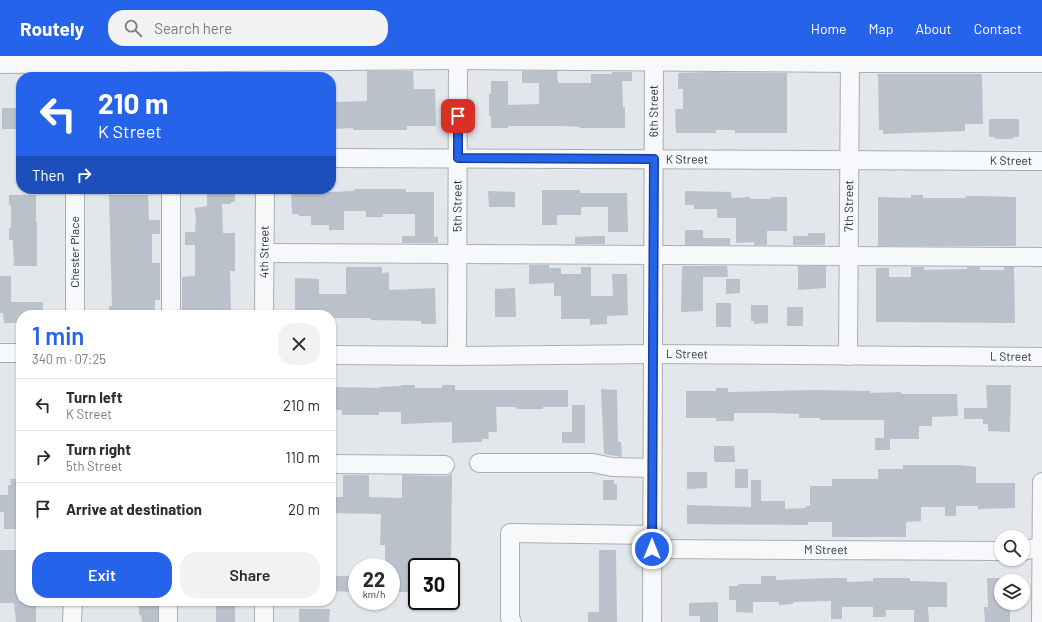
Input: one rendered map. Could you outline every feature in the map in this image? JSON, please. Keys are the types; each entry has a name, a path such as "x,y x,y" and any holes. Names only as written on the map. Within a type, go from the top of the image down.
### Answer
{"street":[{"path":"0,64 74,65 172,70 458,58 850,60 1042,63"},
{"name":"5th Street","path":"457,356 458,58"},
{"name":"6th Street","path":"652,622 654,59"},
{"name":"7th Street","path":"848,356 850,60"},
{"name":"K Street","path":"336,158 1042,161"},
{"name":"Chester Place","path":"74,194 75,310"},
{"path":"171,194 171,310"},
{"name":"4th Street","path":"264,310 265,194"},
{"path":"265,253 1042,257"},
{"path":"0,353 16,353"},
{"name":"L Street","path":"336,355 457,356 653,354 1042,357"},
{"path":"478,463 593,463 612,467 652,468"},
{"path":"336,464 445,465"},
{"path":"1041,622 1042,482"},
{"name":"M Street","path":"512,622 510,618 510,533 652,542 994,551"},
{"path":"1030,549 1042,546"},
{"path":"72,622 73,606"},
{"path":"168,606 168,622"},
{"path":"264,606 264,622"}],"building":[{"path":"367,71 413,71 414,89 435,89 436,126 407,126 407,130 336,129 336,102 367,101"},
{"path":"522,71 557,71 558,83 591,83 591,74 632,72 632,81 622,81 623,107 625,107 625,128 508,126 508,128 491,128 491,116 489,116 489,94 491,94 491,81 508,81 508,105 539,104 539,83 522,83"},
{"path":"678,73 787,73 787,133 735,133 735,130 716,130 716,133 676,133 675,109 683,109 683,89 678,89"},
{"path":"878,74 982,74 983,124 965,124 965,131 883,134 883,130 879,130"},
{"path":"2,108 16,108 16,129 2,129"},
{"path":"989,119 1019,119 1019,137 1013,137 1013,139 995,139 995,137 989,137"},
{"path":"354,189 406,189 406,192 434,192 434,237 438,237 438,243 402,243 402,236 415,236 415,214 383,214 383,217 366,217 366,211 344,211 344,230 329,230 329,225 311,225 311,216 299,216 299,214 292,214 291,194 336,194 336,192 354,191"},
{"path":"542,190 580,190 580,193 627,193 628,232 608,232 608,207 581,207 581,215 557,215 557,225 542,225"},
{"path":"488,191 515,192 515,207 489,207"},
{"path":"685,191 731,192 732,198 750,197 750,199 771,199 771,197 787,197 787,231 767,231 767,245 754,245 754,242 736,243 736,218 717,218 717,209 694,209 694,205 685,205"},
{"path":"207,194 235,194 235,202 231,202 231,204 222,204 223,233 235,233 235,271 230,271 231,310 182,310 182,277 195,276 195,245 185,245 185,232 195,232 196,216 194,208 207,206"},
{"path":"9,195 36,195 37,266 14,266 13,240 9,240 9,228 11,228 11,205 9,205"},
{"path":"109,195 148,195 149,220 160,220 160,234 152,234 152,263 160,263 160,300 155,300 155,310 109,310 109,306 112,306"},
{"path":"911,195 923,195 923,198 966,198 966,196 1016,197 1016,246 878,246 878,197 911,198"},
{"path":"685,230 703,230 703,238 730,238 730,245 685,245"},
{"path":"808,233 825,233 825,245 793,245 793,236 808,236"},
{"path":"605,236 605,244 575,244 575,237"},
{"path":"529,265 549,265 549,268 561,268 561,274 581,274 581,267 591,267 591,296 613,296 612,274 627,274 628,315 607,316 607,324 590,325 590,319 561,319 561,296 554,296 554,283 529,284"},
{"path":"682,266 727,266 728,277 703,277 703,311 681,312"},
{"path":"798,266 826,266 826,288 798,290"},
{"path":"346,267 382,267 382,273 389,272 389,290 435,288 436,324 421,324 421,321 371,320 371,318 336,318 336,310 295,310 295,278 319,279 319,294 346,294"},
{"path":"911,267 924,267 924,270 967,269 967,267 980,267 980,270 1004,270 1004,267 1014,267 1015,323 876,322 876,268 889,268 889,277 911,277"},
{"path":"0,276 11,276 11,302 43,302 43,310 16,310 16,323 4,323 3,313 0,313"},
{"path":"726,279 740,279 740,293 726,294"},
{"path":"515,288 516,317 495,317 495,289"},
{"path":"716,303 731,303 731,327 716,327"},
{"path":"751,305 768,305 768,323 754,324 754,321 751,321"},
{"path":"787,307 803,307 803,326 787,326"},
{"path":"415,385 415,388 442,388 442,385 455,385 455,390 568,390 568,407 517,409 516,407 496,407 497,432 488,432 489,439 482,439 482,442 452,443 452,422 401,424 401,412 379,412 379,415 342,415 342,410 336,410 336,387 379,388"},
{"path":"986,385 1011,385 1010,432 988,431 988,424 983,424 983,419 964,419 964,408 987,408"},
{"path":"716,388 728,388 728,392 815,390 870,391 870,393 901,392 901,394 957,394 958,416 932,417 932,426 919,426 919,439 890,439 890,450 875,450 875,438 884,438 884,420 820,420 820,418 799,418 799,414 770,413 734,413 734,421 716,421 716,418 686,418 686,391 716,391"},
{"path":"601,389 617,390 618,442 621,442 622,457 604,454"},
{"path":"572,405 585,405 585,443 562,443 562,432 572,432"},
{"path":"714,446 734,446 735,462 714,462"},
{"path":"903,465 960,465 976,467 976,483 1015,483 1015,508 978,509 978,506 956,506 956,516 945,516 945,507 921,507 921,521 906,522 906,537 832,537 832,522 808,522 808,525 687,524 687,505 751,507 751,480 761,480 761,501 785,501 785,509 806,508 806,506 810,506 810,486 832,486 832,479 878,479 878,469 903,469"},
{"path":"735,469 748,469 748,488 735,488"},
{"path":"687,472 707,472 707,488 687,489"},
{"path":"452,474 451,558 408,558 408,592 400,592 400,558 385,558 385,545 380,545 381,514 336,513 336,497 343,497 343,475 369,475 369,497 402,498 402,475 445,476"},
{"path":"10,479 16,479 16,529 4,529 4,512 0,512 0,495 8,495 8,485 11,485"},
{"path":"603,480 614,480 614,484 617,484 617,500 603,500"},
{"path":"0,550 16,550 16,606 36,606 36,622 16,622 14,603 0,603"},
{"path":"599,550 616,550 617,622 588,622 588,612 599,612"},
{"path":"336,576 348,576 348,592 336,591"},
{"path":"761,576 776,576 776,580 847,578 847,582 873,581 873,578 910,578 910,581 947,582 947,607 928,607 929,622 914,622 914,610 886,610 886,617 873,617 873,607 842,607 842,619 831,619 831,601 793,602 793,604 779,605 779,602 753,602 753,613 736,612 736,600 729,600 729,586 738,586 738,584 761,584"},
{"path":"987,578 994,578 994,610 1010,610 1010,622 985,622 984,607 988,607"},
{"path":"718,602 718,622 700,622 700,616 689,616 689,603"},
{"path":"139,606 158,606 158,622 142,622 141,615 139,615"},
{"path":"216,606 235,606 235,622 216,622"},
{"path":"299,609 330,609 329,622 299,622"}],"route":[{"path":"458,116 458,158 654,159 652,549"}]}
